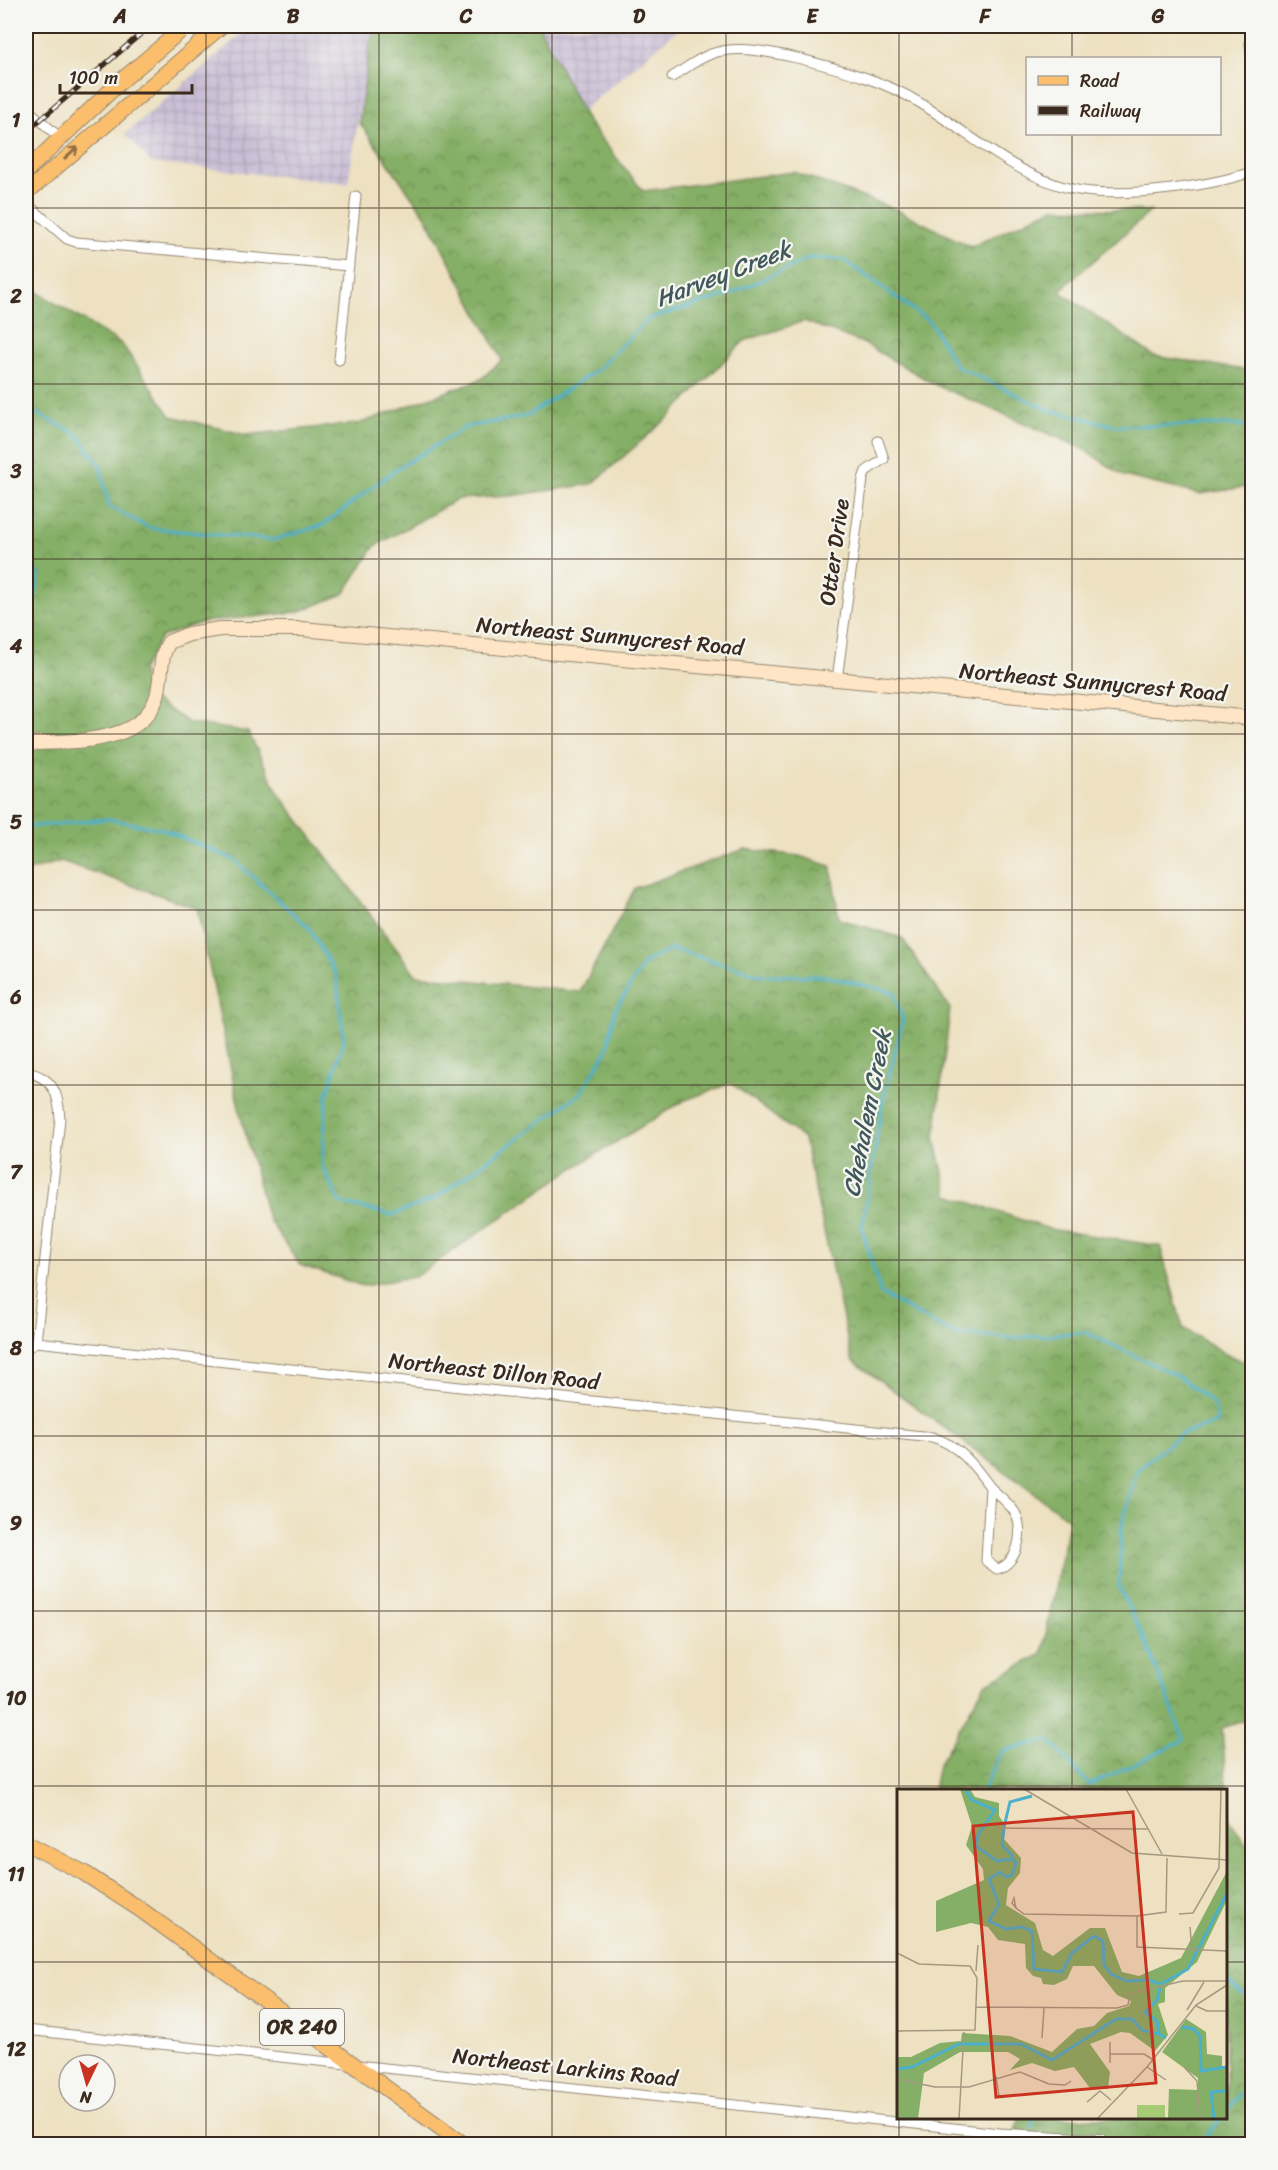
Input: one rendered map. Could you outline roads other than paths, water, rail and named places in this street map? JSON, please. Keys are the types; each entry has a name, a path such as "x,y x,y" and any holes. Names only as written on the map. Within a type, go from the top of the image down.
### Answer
{"main road":[{"path":"26,171 59,137 186,26"},
{"path":"26,189 33,187 221,26"},
{"name":"OR 240","path":"26,1843 84,1873 141,1910 463,2145"}],"street":[{"path":"1252,26 1250,43 1252,64"},
{"path":"672,77 701,58 728,51 772,53 849,71 872,79 917,101 1031,174 1071,189 1103,192 1167,188 1217,181 1252,172"},
{"path":"26,108 59,137"},
{"path":"339,360 356,196"},
{"path":"26,202 67,239 76,242 348,266"},
{"name":"Otter Drive","path":"837,680 863,479 866,471 884,459 878,441"},
{"name":"Northeast Sunnycrest Road","path":"26,744 102,736 131,729 146,717 154,703 169,642 189,634 220,629 302,629 1252,718"},
{"path":"26,1072 40,1076 51,1083 58,1098 60,1119 36,1341 26,1349"},
{"name":"Northeast Dillon Road","path":"36,1341 901,1433 947,1441 971,1460 990,1487"},
{"path":"990,1487 1016,1513 1020,1530 1014,1556 1006,1567 997,1569 986,1561 990,1487"},
{"name":"Northeast Larkins Road","path":"26,2030 1000,2133 1102,2139"}],"waterway":[{"name":"Harvey Creek","path":"26,408 77,434 100,465 109,506 149,528 273,540 323,525 395,470 466,427 527,416 598,369 648,319 728,295 810,258 844,260 930,322 956,366 1049,410 1116,426 1252,425"},
{"name":"Chehalem Creek","path":"26,561 39,575 35,598 26,603"},
{"name":"Chehalem Creek","path":"26,827 108,819 162,829 233,859 309,928 336,975 344,1039 327,1095 322,1165 340,1203 392,1215 434,1199 581,1093 607,1050 615,1010 645,962 672,949 762,975 824,976 893,992 903,1019 883,1100 862,1228 881,1294 953,1334 1012,1338 1085,1332 1181,1378 1215,1405 1217,1423 1181,1434 1137,1470 1121,1529 1119,1587 1147,1645 1184,1740 1090,1785 1048,1740 1002,1751 983,1789"},
{"name":"Chehalem Creek","path":"1227,1982 1252,2001"},
{"name":"Chehalem Creek","path":"1227,2110 1241,2092 1252,2069"},
{"path":"1032,2128 1034,2119"},
{"name":"Chehalem Creek","path":"1200,2144 1220,2119"}],"railway":[{"path":"26,132 150,26"}]}
